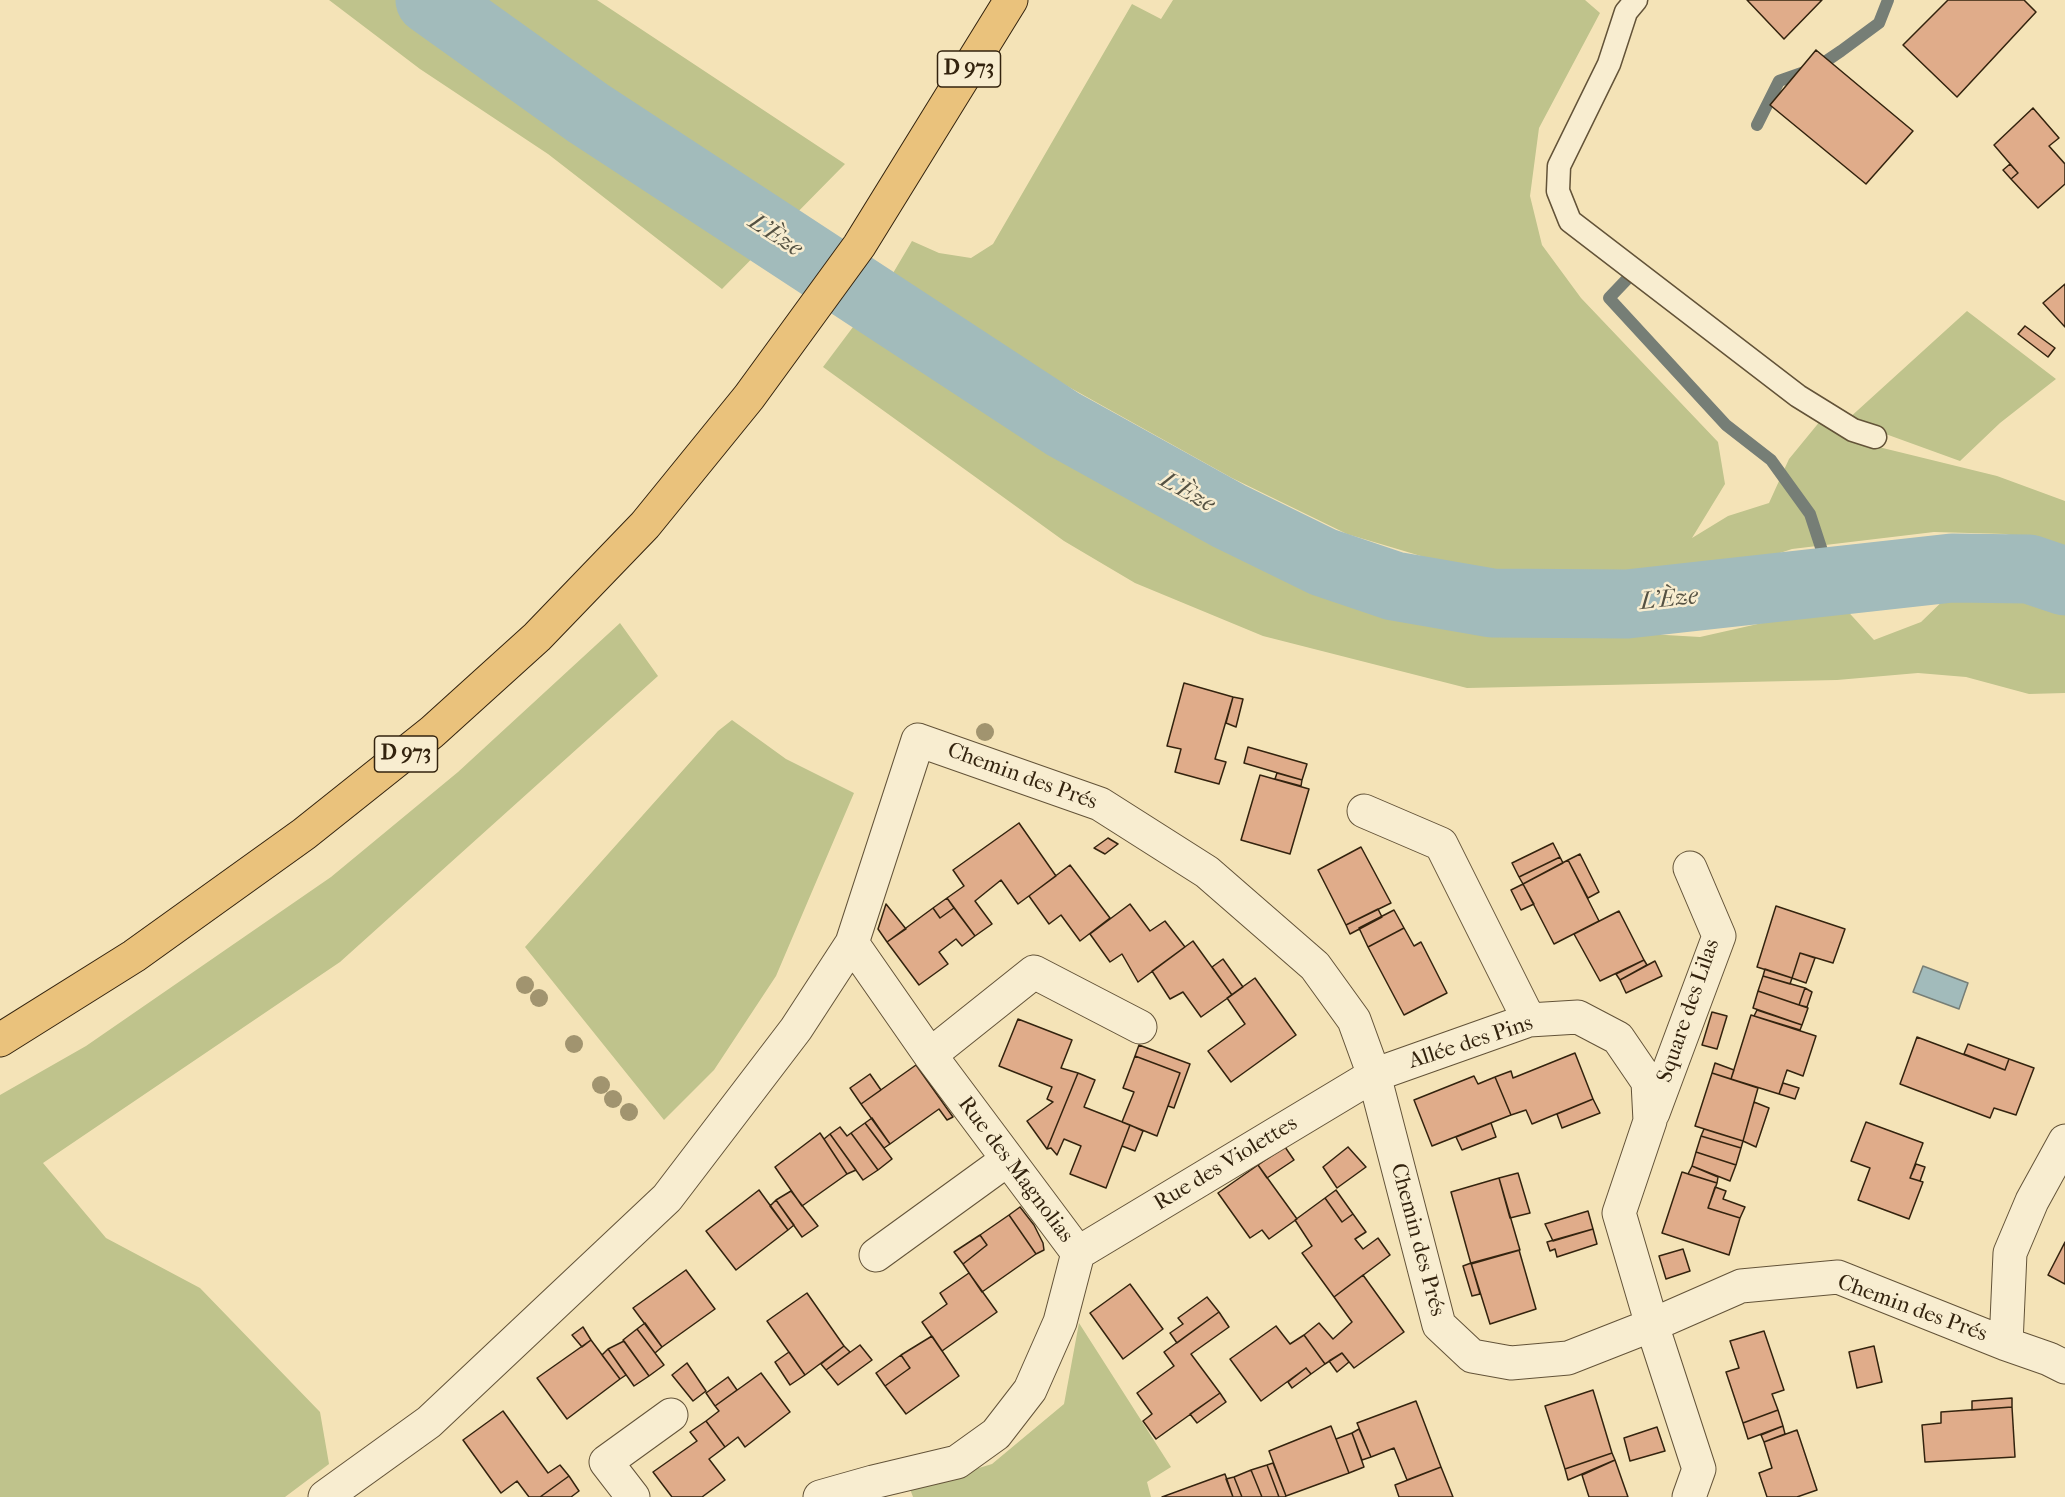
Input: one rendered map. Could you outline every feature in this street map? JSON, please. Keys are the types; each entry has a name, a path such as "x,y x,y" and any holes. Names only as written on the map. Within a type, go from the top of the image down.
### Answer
{"main road":[{"name":"D 973","path":"0,1040 134,956 304,834 432,732 537,637 645,525 749,397 859,246 1011,0"}],"street":[{"name":"Chemin des Prés","path":"852,943 918,740 1100,804 1207,872 1315,966 1354,1020 1374,1075 1439,1326 1472,1356 1511,1363 1568,1358 1652,1325 1741,1286 1838,1277 2065,1367"},
{"path":"1364,811 1441,843 1529,1020"},
{"name":"Square des Lilas","path":"1650,1121 1719,936 1690,868"},
{"name":"Rue des Magnolias","path":"820,1497 957,1462 996,1434 1030,1390 1060,1322 1078,1254 930,1056 852,943"},
{"path":"325,1497 429,1422 667,1198 796,1029 852,943"},
{"path":"930,1056 1034,972 1140,1027"},
{"name":"Allée des Pins","path":"1374,1075 1529,1020 1578,1017 1618,1038 1648,1082 1650,1121 1619,1213 1652,1325"},
{"name":"Rue des Violettes","path":"1078,1254 1374,1075"},
{"path":"2006,1344 2010,1253 2032,1201 2065,1141"},
{"path":"876,1255 1007,1160"},
{"path":"1652,1325 1699,1469 1689,1497"},
{"path":"633,1497 606,1462 671,1414"}],"lane":[{"path":"1636,0 1626,12 1609,64 1559,166 1558,191 1570,221 1798,396 1853,430 1875,437"}],"green space":[{"path":"329,0 597,0 845,164 722,289 548,154 420,69"},
{"path":"1173,0 1585,0 1600,13 1539,128 1530,196 1542,245 1581,298 1718,442 1725,484 1692,538 1728,516 1769,503 1789,459 1821,420 1846,439 1997,476 2065,501 2065,550 2006,534 1934,532 1792,549 1674,588 1637,594 1576,594 1478,573 1347,534 1232,478 886,285 912,241 939,253 971,258 993,244 1132,4 1161,19"},
{"path":"1967,311 2056,379 2000,423 1960,461 1847,420"},
{"path":"862,315 1221,536 1352,596 1511,626 1700,637 1842,605 1874,640 1921,622 1951,593 2023,586 2065,604 2065,693 2029,694 1966,677 1918,673 1837,680 1467,688 1263,636 1135,583 1064,541 823,367"},
{"path":"620,623 658,676 340,962 43,1163 106,1238 200,1288 320,1412 329,1464 285,1497 0,1497 0,1095 86,1046 331,877 458,772"},
{"path":"732,720 786,759 854,793 776,976 714,1070 664,1120 525,947 718,731"},
{"path":"1079,1323 1171,1467 1147,1482 1151,1497 913,1497 910,1489 992,1464 1064,1404"}],"water":[{"path":"1923,966 1968,983 1959,1009 1913,992"}],"building":[{"path":"1747,0 1822,0 1784,39"},
{"path":"1948,0 2024,0 2036,12 1957,97 1903,45"},
{"path":"1816,50 1913,131 1866,184 1770,105"},
{"path":"2033,108 2059,138 2049,146 2065,164 2065,184 2038,208 2011,179 2018,173 1994,145"},
{"path":"2010,164 2018,173 2011,179 2003,170"},
{"path":"2065,284 2065,327 2043,303"},
{"path":"2025,326 2055,348 2048,357 2018,334"},
{"path":"1184,683 1233,697 1215,759 1226,762 1219,784 1175,772 1181,749 1167,746"},
{"path":"1233,697 1243,699 1236,727 1226,723"},
{"path":"1248,747 1307,764 1302,780 1244,763"},
{"path":"1277,773 1302,780 1301,786 1275,779"},
{"path":"1260,775 1309,789 1290,854 1241,840"},
{"path":"1019,823 1056,876 1018,904 1001,880 975,901 992,924 975,936 947,898 964,886 953,870"},
{"path":"1108,838 1118,844 1105,854 1094,848"},
{"path":"1553,843 1560,857 1519,877 1512,863"},
{"path":"1361,847 1391,903 1346,925 1318,870"},
{"path":"1580,854 1599,892 1588,898 1568,860"},
{"path":"1560,857 1563,863 1523,884 1519,877"},
{"path":"1568,860 1599,921 1554,944 1523,884"},
{"path":"1070,865 1110,918 1080,941 1061,915 1049,924 1029,896"},
{"path":"1523,884 1534,904 1521,910 1511,890"},
{"path":"947,898 954,908 940,918 933,908"},
{"path":"886,904 906,929 887,942 878,929"},
{"path":"1130,904 1150,931 1165,921 1185,947 1138,982 1122,954 1110,962 1090,934"},
{"path":"1776,906 1845,929 1833,963 1800,953 1792,978 1757,967"},
{"path":"933,908 940,918 954,908 975,936 962,946 956,939 939,952 948,964 919,985 887,942"},
{"path":"1378,909 1382,917 1350,934 1346,925"},
{"path":"1394,910 1404,928 1368,947 1359,928"},
{"path":"1619,911 1644,960 1600,981 1574,934"},
{"path":"1404,928 1414,946 1421,942 1447,993 1404,1015 1368,947"},
{"path":"1193,941 1232,995 1201,1017 1183,992 1170,999 1152,971"},
{"path":"1800,953 1815,958 1806,983 1792,978"},
{"path":"1223,959 1243,987 1232,995 1212,967"},
{"path":"1644,960 1647,965 1620,980 1616,974"},
{"path":"1655,961 1662,976 1626,993 1620,980"},
{"path":"1765,969 1792,978 1790,984 1763,976"},
{"path":"1763,976 1805,988 1799,1005 1758,991"},
{"path":"1255,978 1296,1035 1231,1082 1208,1051 1245,1024 1227,998"},
{"path":"1805,988 1812,992 1807,1007 1799,1005"},
{"path":"1758,991 1808,1008 1802,1025 1753,1008"},
{"path":"1757,1010 1802,1025 1800,1030 1754,1016"},
{"path":"1712,1012 1727,1016 1717,1049 1702,1045"},
{"path":"1751,1015 1816,1036 1803,1076 1787,1070 1779,1094 1731,1079"},
{"path":"1018,1019 1072,1040 1061,1068 1078,1073 1047,1149 1027,1121 1053,1102 1047,1099 1052,1087 999,1066"},
{"path":"1917,1037 2005,1070 2009,1059 2034,1068 2016,1115 1994,1108 1990,1118 1900,1084"},
{"path":"1968,1044 2009,1059 2005,1070 1964,1054"},
{"path":"1139,1045 1190,1064 1174,1108 1168,1106 1180,1073 1135,1056"},
{"path":"1575,1053 1593,1099 1532,1124 1526,1110 1511,1115 1495,1077 1511,1071 1513,1078"},
{"path":"1135,1056 1180,1073 1157,1136 1122,1122 1134,1092 1123,1088"},
{"path":"1715,1063 1734,1070 1731,1079 1712,1073"},
{"path":"916,1065 953,1117 947,1120 939,1109 890,1144 861,1104"},
{"path":"1078,1073 1095,1080 1084,1107 1130,1125 1106,1188 1070,1174 1081,1146 1064,1139 1057,1155 1051,1148 1047,1149"},
{"path":"1712,1073 1758,1088 1743,1141 1695,1126"},
{"path":"870,1074 881,1090 861,1104 850,1088"},
{"path":"1474,1076 1478,1084 1495,1077 1511,1115 1432,1146 1414,1100"},
{"path":"1783,1083 1799,1088 1795,1099 1779,1094"},
{"path":"1593,1099 1600,1113 1562,1128 1557,1114"},
{"path":"1754,1102 1769,1108 1756,1147 1743,1141"},
{"path":"872,1118 890,1144 884,1148 865,1123"},
{"path":"1866,1122 1923,1143 1910,1178 1923,1182 1909,1219 1858,1200 1870,1168 1851,1161"},
{"path":"865,1123 892,1159 878,1170 851,1133"},
{"path":"1491,1123 1496,1137 1462,1150 1456,1137"},
{"path":"1130,1125 1143,1131 1135,1151 1122,1146"},
{"path":"840,1127 847,1136 851,1133 878,1170 863,1180 830,1134"},
{"path":"1704,1129 1743,1141 1741,1148 1701,1136"},
{"path":"820,1133 847,1174 802,1206 775,1167"},
{"path":"830,1134 856,1170 847,1174 824,1139"},
{"path":"1701,1136 1741,1148 1736,1165 1696,1152"},
{"path":"1285,1147 1294,1160 1267,1178 1258,1165"},
{"path":"1348,1147 1366,1167 1337,1188 1323,1167"},
{"path":"1696,1152 1736,1165 1730,1181 1692,1166"},
{"path":"1916,1164 1925,1167 1920,1181 1910,1178"},
{"path":"1258,1165 1297,1219 1269,1239 1262,1230 1250,1238 1218,1193"},
{"path":"1692,1166 1718,1177 1717,1183 1688,1174"},
{"path":"1682,1172 1717,1183 1708,1208 1740,1218 1729,1255 1662,1233"},
{"path":"1518,1173 1530,1213 1510,1218 1499,1178"},
{"path":"1499,1178 1520,1250 1471,1264 1451,1192"},
{"path":"1715,1187 1726,1191 1723,1199 1745,1207 1740,1218 1708,1208"},
{"path":"759,1190 788,1230 736,1270 706,1231"},
{"path":"1336,1190 1353,1214 1342,1222 1325,1198"},
{"path":"791,1191 818,1226 802,1237 776,1200"},
{"path":"1325,1198 1342,1222 1353,1214 1366,1232 1355,1239 1363,1249 1378,1238 1390,1255 1334,1297 1302,1253 1312,1246 1295,1220"},
{"path":"776,1200 794,1225 788,1230 770,1206"},
{"path":"1020,1207 1034,1225 1043,1243 1044,1250 1036,1254 1009,1215"},
{"path":"1588,1211 1593,1229 1553,1241 1545,1224"},
{"path":"1009,1215 1036,1254 982,1292 963,1264 987,1245 980,1235"},
{"path":"1593,1229 1597,1244 1557,1257 1555,1249 1550,1251 1547,1242"},
{"path":"980,1235 987,1245 963,1264 954,1252"},
{"path":"2065,1242 2065,1284 2048,1275"},
{"path":"1683,1249 1690,1271 1666,1279 1659,1256"},
{"path":"1519,1250 1536,1309 1490,1324 1471,1263"},
{"path":"1471,1263 1480,1294 1472,1296 1463,1266"},
{"path":"686,1270 715,1309 662,1347 633,1308"},
{"path":"969,1273 997,1312 942,1351 922,1322 947,1304 940,1293"},
{"path":"1363,1275 1404,1332 1354,1368 1342,1353 1325,1364 1304,1335 1319,1323 1333,1339 1352,1322 1334,1297"},
{"path":"1130,1284 1163,1329 1123,1359 1090,1313"},
{"path":"807,1293 844,1346 805,1375 767,1321"},
{"path":"1207,1297 1219,1312 1177,1343 1170,1333 1183,1324 1178,1318"},
{"path":"1219,1312 1229,1327 1191,1354 1220,1393 1156,1439 1143,1421 1152,1414 1137,1393 1174,1366 1164,1352"},
{"path":"645,1323 662,1347 655,1353 637,1329"},
{"path":"1276,1326 1290,1344 1304,1335 1325,1364 1311,1374 1306,1368 1261,1401 1230,1359"},
{"path":"583,1327 591,1340 582,1347 572,1335"},
{"path":"637,1329 664,1365 649,1376 623,1340"},
{"path":"1764,1331 1784,1390 1772,1394 1778,1410 1743,1423 1726,1372 1739,1368 1730,1341"},
{"path":"932,1336 959,1376 906,1414 885,1386 910,1368 901,1355"},
{"path":"591,1340 620,1379 567,1419 537,1378"},
{"path":"624,1341 649,1376 634,1386 608,1349"},
{"path":"860,1345 872,1360 838,1385 826,1370"},
{"path":"844,1346 850,1352 826,1370 821,1364"},
{"path":"1874,1346 1882,1382 1857,1388 1849,1352"},
{"path":"608,1349 626,1375 620,1379 602,1355"},
{"path":"789,1352 805,1375 790,1385 775,1362"},
{"path":"1342,1353 1349,1362 1337,1372 1329,1361"},
{"path":"901,1355 910,1368 885,1386 876,1373"},
{"path":"687,1363 706,1391 693,1401 672,1375"},
{"path":"1306,1368 1311,1374 1292,1388 1288,1382"},
{"path":"761,1373 790,1412 745,1447 738,1437 725,1447 706,1421 719,1411 715,1406"},
{"path":"728,1377 737,1390 715,1406 706,1393"},
{"path":"1593,1390 1612,1453 1565,1469 1545,1406"},
{"path":"1220,1393 1226,1402 1197,1423 1190,1414"},
{"path":"2012,1398 2012,1407 1972,1410 1972,1401"},
{"path":"1416,1401 1441,1467 1407,1480 1394,1448 1371,1457 1357,1423"},
{"path":"2012,1407 2015,1457 1925,1462 1922,1425 1941,1423 1941,1412"},
{"path":"1778,1410 1783,1426 1748,1439 1743,1423"},
{"path":"503,1411 548,1473 560,1465 569,1476 540,1497 529,1497 517,1481 501,1493 463,1440"},
{"path":"706,1421 725,1447 709,1459 725,1480 702,1497 672,1497 653,1472 697,1441 690,1432"},
{"path":"1331,1426 1349,1473 1286,1496 1269,1451"},
{"path":"1783,1426 1785,1434 1764,1442 1761,1435"},
{"path":"1657,1427 1665,1451 1630,1461 1624,1438"},
{"path":"1359,1429 1371,1457 1362,1460 1352,1433"},
{"path":"1797,1430 1817,1490 1797,1497 1767,1497 1759,1473 1772,1468 1764,1442"},
{"path":"1352,1433 1364,1467 1349,1473 1336,1439"},
{"path":"1612,1453 1615,1460 1568,1480 1565,1469"},
{"path":"1615,1460 1628,1497 1589,1497 1582,1475"},
{"path":"1273,1463 1285,1497 1279,1497 1267,1465"},
{"path":"1267,1465 1279,1497 1262,1497 1251,1470"},
{"path":"1441,1467 1453,1497 1399,1497 1395,1485"},
{"path":"1251,1470 1262,1497 1242,1497 1234,1477"},
{"path":"1225,1474 1233,1497 1162,1497"},
{"path":"569,1476 579,1491 571,1497 540,1497"},
{"path":"1234,1477 1242,1497 1233,1497 1226,1479"}],"waterway":[{"name":"L'Èze","path":"430,0 588,113 1063,424 1229,516 1323,562 1394,586 1492,603 1627,604 1952,568 2029,569 2065,581"},
{"path":"1757,125 1779,81 1816,68 1879,23 1888,0"},
{"path":"1630,276 1609,298 1726,425 1771,460 1810,514 1832,581"}]}
